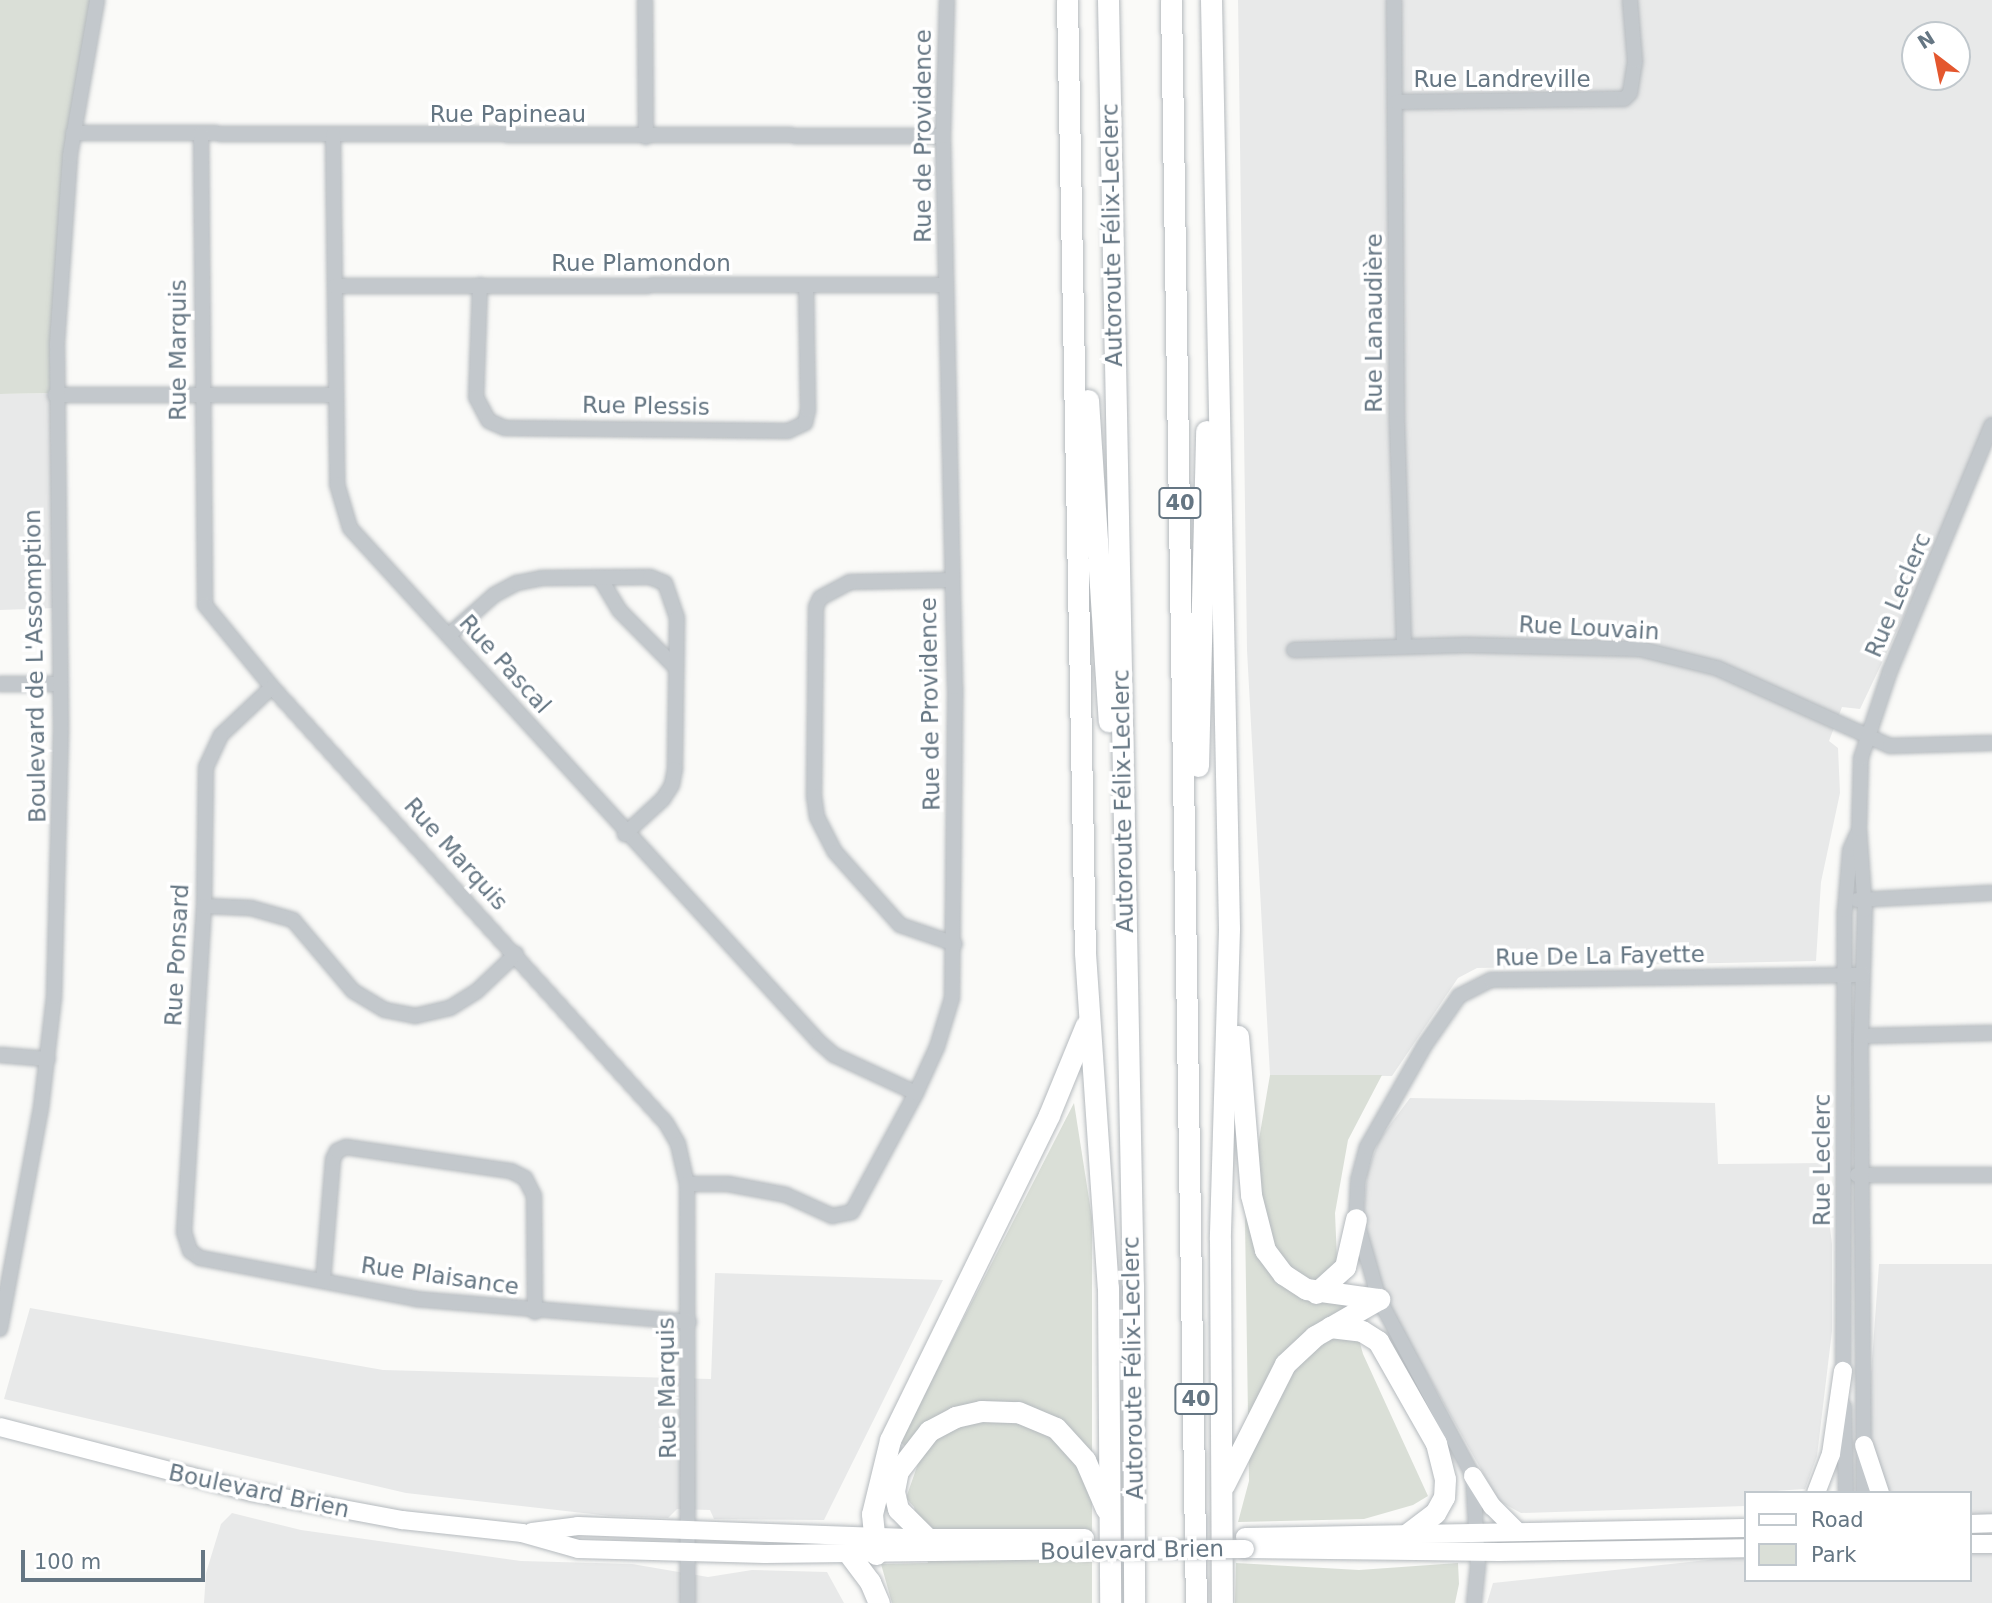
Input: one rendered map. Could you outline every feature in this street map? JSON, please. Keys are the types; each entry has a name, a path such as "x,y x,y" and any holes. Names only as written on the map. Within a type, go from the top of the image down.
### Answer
{"highway":[{"path":"1067,0 1087,1023 1107,1254 1110,1603"},
{"name":"Autoroute Félix-Leclerc","path":"1108,0 1134,1373 1134,1603"},
{"name":"40","path":"1171,0 1189,1006 1196,1603"},
{"path":"1211,0 1228,929 1219,1252 1222,1603"},
{"path":"1071,207 1095,481 1100,630 1124,876"},
{"path":"1189,1006 1204,594 1204,452 1216,293"},
{"path":"1228,929 1257,1227 1279,1270 1316,1293 1379,1299"},
{"path":"874,1545 878,1486 894,1431 1049,1115 1087,1023"},
{"path":"1316,1293 1345,1267 1356,1219"},
{"path":"1223,1487 1279,1372 1298,1349 1379,1299"},
{"path":"1330,1327 1362,1331 1378,1341 1436,1443 1444,1473 1444,1497 1435,1513 1405,1536"},
{"path":"929,1539 898,1509 894,1491 898,1471 929,1431 954,1417 981,1411 1027,1414 1065,1435 1090,1468 1111,1521"},
{"path":"849,1554 870,1581 879,1603"}],"main road":[{"path":"1817,1491 1831,1454 1843,1371"},
{"name":"Boulevard Brien","path":"0,1427 287,1499 428,1523 522,1533 578,1549 849,1554 874,1545 929,1539 1085,1544"},
{"path":"1864,1445 1879,1491"},
{"path":"1473,1476 1492,1506 1517,1531"},
{"path":"1971,1524 1992,1523"},
{"name":"Boulevard Brien","path":"522,1533 578,1526 690,1530 874,1545 1245,1543 1517,1531 1744,1528"},
{"name":"Boulevard Brien","path":"1245,1543 1477,1552 1744,1548"},
{"path":"1971,1544 1992,1544"}],"street":[{"name":"Boulevard de L'Assomption","path":"0,1329 47,1059 58,880 55,395 73,133 97,0"},
{"path":"645,0 646,137"},
{"name":"Rue de Providence","path":"687,1184 728,1184 786,1195 832,1216 852,1212 916,1093 952,998 955,944 943,136 947,0"},
{"name":"Rue Lanaudière","path":"1394,0 1397,423 1404,646"},
{"name":"Rue Landreville","path":"1396,102 1608,102 1623,99 1633,83 1630,0"},
{"name":"Rue Papineau","path":"73,133 943,136"},
{"name":"Rue Marquis","path":"201,134 201,394 205,605 272,687 666,1123 678,1143 687,1184 690,1530 688,1603"},
{"name":"Rue Pascal","path":"333,135 337,484 342,514 349,528 449,635 625,834 834,1055 916,1093"},
{"name":"Rue Plessis","path":"480,285 476,397 489,421 505,428 774,431 788,431 805,423 808,410 806,287"},
{"name":"Rue Plamondon","path":"336,286 946,285"},
{"path":"55,395 336,395"},
{"name":"Rue Leclerc","path":"1864,1491 1861,1036 1864,899 1859,829 1860,769 1866,736 1992,425"},
{"path":"449,635 494,596 517,583 542,578 650,577 665,583 677,618 673,665 672,785 625,834"},
{"path":"600,578 619,610 673,665"},
{"path":"950,580 850,582 820,598 816,607 814,796 817,817 835,852 900,925 955,944"},
{"name":"Rue Louvain","path":"1294,650 1404,646 1640,649 1717,668 1866,736 1898,746 1992,743"},
{"path":"0,684 58,684"},
{"name":"Rue Ponsard","path":"190,1251 184,1233 204,906 206,767 220,735 272,687"},
{"name":"Rue Leclerc","path":"1846,1491 1843,1371 1843,976 1845,902 1850,850 1859,829"},
{"path":"1845,902 1992,893"},
{"path":"204,906 251,908 293,920 353,991 385,1010 415,1016 450,1008 477,990 516,954"},
{"name":"Rue De La Fayette","path":"1474,1603 1477,1552 1473,1476 1379,1299 1356,1219 1358,1180 1372,1135 1445,1014 1470,987 1501,979 1863,975"},
{"path":"1861,1036 1992,1033"},
{"path":"0,1055 47,1059"},
{"path":"323,1281 332,1159 337,1151 346,1147 483,1167 520,1174 530,1184 535,1312"},
{"path":"1845,1174 1992,1175"},
{"name":"Rue Plaisance","path":"190,1251 200,1258 416,1299 535,1312 689,1322"}],"shaded area":[{"path":"1238,0 1992,0 1992,431 1860,709 1842,707 1829,741 1838,748 1840,793 1821,882 1816,961 1477,968 1458,978 1392,1076 1270,1075 1247,650"},
{"path":"55,393 56,608 0,610 0,394"},
{"path":"1410,1098 1715,1103 1718,1164 1822,1163 1832,1244 1832,1331 1817,1456 1805,1489 1744,1491 1744,1506 1521,1513 1499,1501 1383,1296 1363,1223 1367,1173 1379,1140"},
{"path":"1879,1264 1992,1264 1992,1520 1971,1521 1971,1491 1884,1491 1866,1444"},
{"path":"715,1273 943,1280 824,1520 714,1519 710,1510 677,1509 668,1518 610,1516 406,1493 4,1399 30,1308 383,1370 711,1379"},
{"path":"232,1513 301,1530 521,1561 632,1564 708,1577 752,1570 827,1572 844,1603 204,1603 206,1573 221,1524"},
{"path":"1971,1544 1992,1544 1992,1603 1487,1603 1493,1583 1744,1556 1744,1582 1971,1582"}],"green space":[{"path":"0,0 96,0 84,62 55,393 0,394"},
{"path":"1270,1075 1382,1075 1348,1140 1335,1213 1337,1260 1363,1354 1428,1496 1413,1505 1364,1519 1238,1522 1249,1481 1245,1221"},
{"path":"1074,1103 1092,1218 1092,1603 892,1603 881,1564 928,1563 914,1507 906,1498 920,1458 900,1442"},
{"path":"1236,1563 1359,1570 1458,1563 1459,1584 1455,1603 1235,1603"}]}
